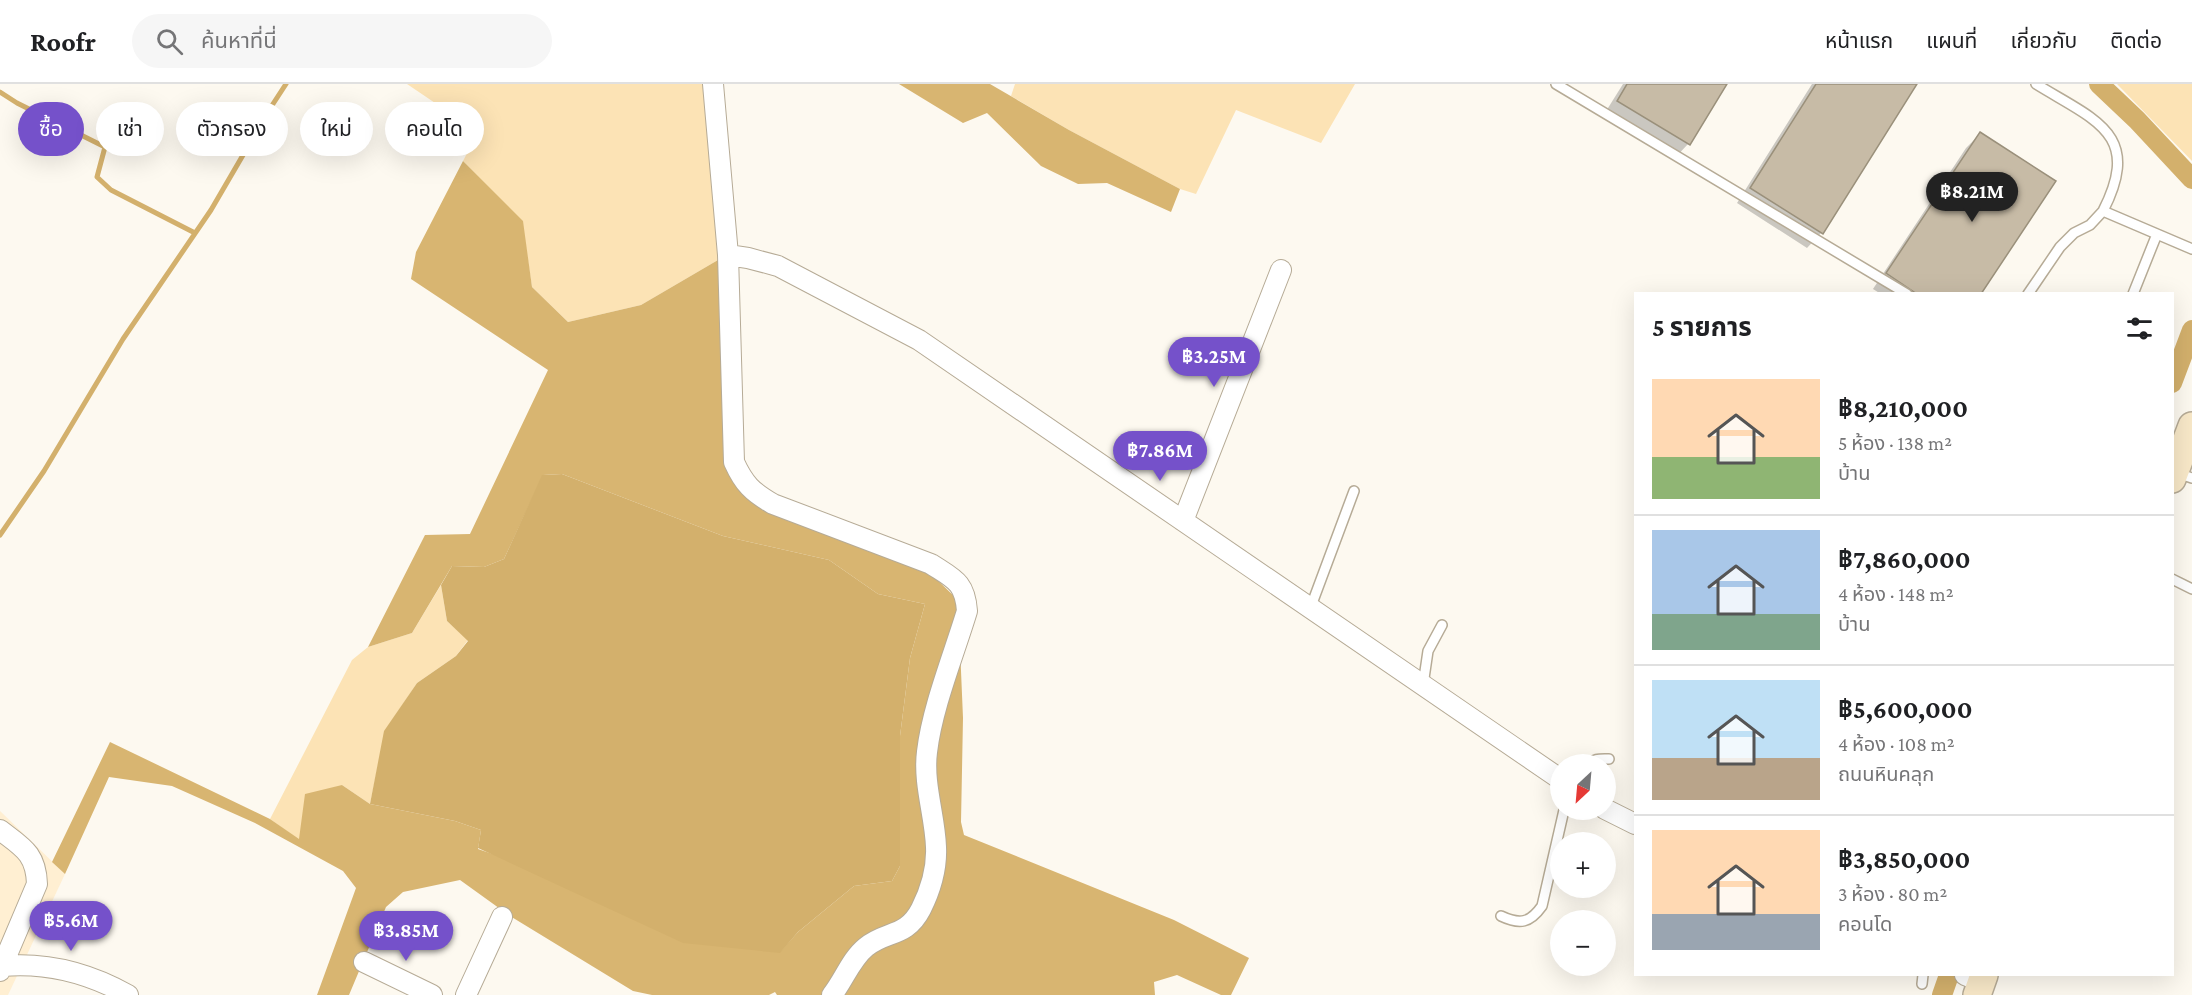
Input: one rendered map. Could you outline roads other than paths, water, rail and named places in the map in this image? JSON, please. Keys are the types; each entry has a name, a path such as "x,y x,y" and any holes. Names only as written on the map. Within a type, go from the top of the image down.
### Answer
{"street":[{"path":"712,84 728,255 735,462 744,483 761,498 773,504 931,564 954,579 966,593 968,611 929,732 926,755 936,848 932,880 920,910 905,930 879,939 865,948 832,995"},
{"path":"728,255 778,266 920,340 1550,772"},
{"path":"1182,521 1281,270"},
{"path":"2180,477 2192,426"},
{"path":"1616,814 1634,824"},
{"path":"0,830 26,851 37,868 37,884 1,968"},
{"path":"466,995 502,917"},
{"path":"364,962 432,995"},
{"path":"1,968 27,964 62,969 106,982 128,995"}],"lane":[{"path":"1556,84 1904,292"},
{"path":"2029,292 2060,247 2074,233 2090,225 2103,211 2113,192 2119,159 2112,139 2102,125 2036,84"},
{"path":"2103,211 2192,249"},
{"path":"2134,292 2157,234"},
{"path":"1310,609 1354,491"},
{"path":"2174,580 2192,589"},
{"path":"1423,685 1428,651 1442,625"},
{"path":"1501,916 1513,922 1524,922 1534,917 1542,906 1562,820"}],"waterway":[{"path":"0,535 44,471 123,339 211,210 286,84"},
{"path":"2099,84 2137,120 2192,179"},
{"path":"0,92 17,103 105,147 97,177 111,190 195,233"},
{"path":"2174,378 2192,330"},
{"path":"1942,995 1949,976"}]}
